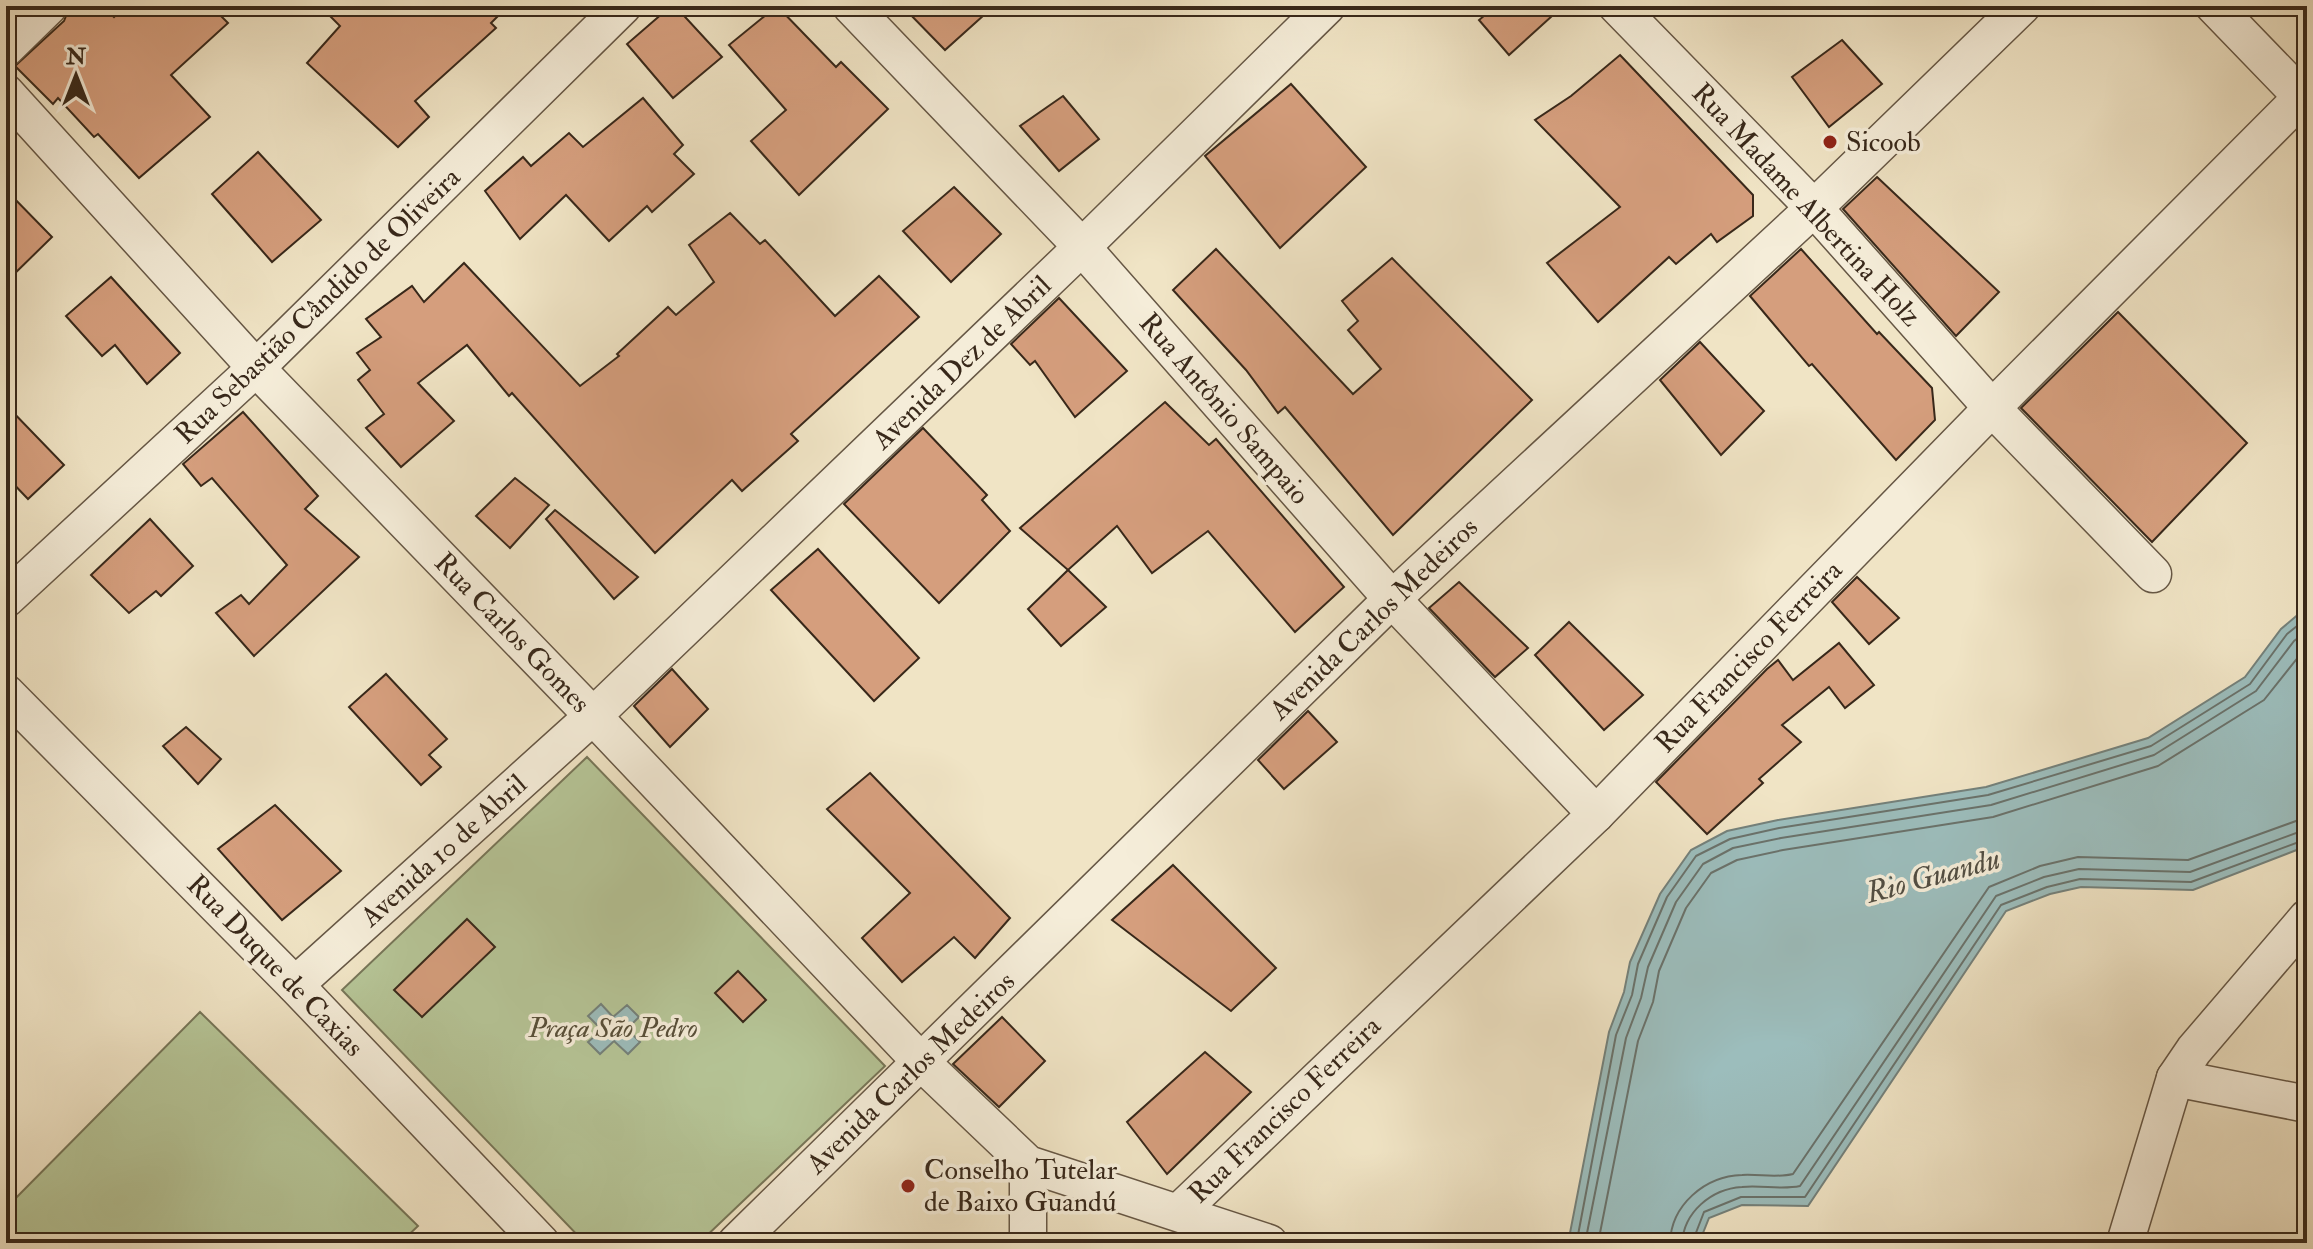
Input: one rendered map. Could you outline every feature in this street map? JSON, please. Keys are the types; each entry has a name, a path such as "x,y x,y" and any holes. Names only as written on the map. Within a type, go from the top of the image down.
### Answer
{"street":[{"path":"6,48 49,6"},
{"name":"Rua Sebastião Cândido de Oliveira","path":"6,599 256,368 623,6"},
{"name":"Rua Antônio Sampaio","path":"851,6 1082,247 1392,599 1596,814"},
{"name":"Avenida Dez de Abril","path":"593,716 1082,247 1327,6"},
{"name":"Rua Madame Albertina Holz","path":"1617,6 1814,208 1992,408 2153,574"},
{"name":"Avenida Carlos Medeiros","path":"736,1243 1392,599 1814,208 2022,6"},
{"path":"2214,6 2304,95"},
{"name":"Rua Carlos Gomes","path":"6,93 256,368 593,716 922,1063 1028,1164"},
{"name":"Rua Francisco Ferreira","path":"1180,1211 1596,814 1992,408 2304,95"},
{"name":"Rua Duque de Caxias","path":"6,693 295,985 541,1243"},
{"name":"Avenida 10 de Abril","path":"295,985 593,716"},
{"path":"2125,1243 2175,1078 2194,1050 2307,918"},
{"path":"2175,1078 2307,1104"},
{"path":"1028,1243 1028,1164 1180,1211 1262,1242"}],"green space":[{"name":"Praça São Pedro","path":"587,757 885,1066 699,1243 585,1243 342,990"},
{"path":"200,1012 418,1226 400,1243 6,1243 6,1208"}],"water":[{"name":"Rio Guandu","path":"2307,607 2307,846 2193,890 2081,887 2050,894 2006,911 1808,1206 1742,1205 1709,1218 1699,1243 1556,1243 1570,1233 1609,1032 1624,992 1630,962 1660,894 1691,850 1727,831 1986,787 2148,738 2245,677 2281,629"},
{"path":"601,1004 613,1017 627,1005 639,1017 627,1029 640,1042 628,1054 614,1041 600,1054 588,1042 602,1030 588,1016"}],"building":[{"path":"70,6 103,6 114,17 125,6 211,6 228,23 171,75 210,117 139,178 98,134 94,137 58,98 53,104 15,66 64,21"},
{"path":"320,6 508,6 491,23 496,28 415,101 429,117 398,147 307,63 340,26"},
{"path":"671,6 675,6 722,57 673,98 627,44"},
{"path":"777,6 836,67 841,62 888,109 799,195 751,141 786,110 729,45"},
{"path":"902,6 994,6 945,50"},
{"path":"1496,6 1563,6 1509,55 1479,20"},
{"path":"1842,40 1882,84 1829,127 1792,77"},
{"path":"1620,55 1753,195 1753,216 1717,242 1711,234 1676,264 1669,257 1598,322 1547,263 1620,207 1535,120 1571,96"},
{"path":"1291,84 1366,167 1280,248 1205,156"},
{"path":"1063,96 1099,139 1059,171 1020,126"},
{"path":"643,98 683,145 674,154 694,174 652,212 647,206 609,241 566,195 520,239 485,191 523,157 531,166 569,133 583,147"},
{"path":"258,152 321,220 272,262 212,194"},
{"path":"1877,177 1999,292 1956,336 1843,209"},
{"path":"954,187 1001,234 951,282 903,231"},
{"path":"6,190 52,237 6,282"},
{"path":"730,213 760,244 765,240 835,316 879,276 919,317 791,434 798,441 742,491 732,480 655,553 512,393 509,396 467,345 418,383 454,421 401,467 366,428 384,414 358,380 370,370 357,353 381,337 366,319 412,286 424,302 464,263 580,386 619,356 617,354 668,307 676,315 714,282 689,245"},
{"path":"1216,249 1353,394 1381,369 1348,330 1358,321 1342,301 1392,258 1532,400 1393,535 1285,407 1278,413 1246,370 1173,290"},
{"path":"1801,249 1877,334 1879,332 1932,388 1935,420 1896,460 1812,364 1809,366 1750,296"},
{"path":"111,277 180,353 147,384 115,345 102,356 66,316"},
{"path":"1059,298 1127,371 1075,417 1035,361 1030,365 1011,344"},
{"path":"2118,312 2247,443 2152,542 2021,408"},
{"path":"1700,342 1764,411 1721,455 1660,380"},
{"path":"1165,402 1209,445 1216,439 1344,587 1295,632 1208,531 1152,573 1117,526 1068,570 1020,528"},
{"path":"6,405 64,465 28,499 6,476"},
{"path":"243,412 318,496 305,509 359,557 254,656 216,613 241,595 249,604 287,565 212,478 201,486 183,464"},
{"path":"923,428 987,495 982,500 1010,531 939,603 844,504"},
{"path":"515,478 549,505 510,548 476,516"},
{"path":"555,510 638,577 614,599 546,519"},
{"path":"150,519 193,566 161,596 156,591 129,613 91,575"},
{"path":"818,549 919,658 874,701 771,590"},
{"path":"1068,570 1106,607 1061,646 1028,609"},
{"path":"1857,577 1899,618 1869,644 1832,602"},
{"path":"1459,582 1528,648 1495,677 1429,608"},
{"path":"1569,622 1643,695 1604,730 1535,655"},
{"path":"1839,643 1874,685 1845,708 1829,687 1782,725 1801,742 1759,779 1763,783 1707,834 1656,782 1778,660 1793,680"},
{"path":"672,669 708,709 670,747 634,706"},
{"path":"386,674 447,739 429,755 441,767 421,785 349,707"},
{"path":"1308,711 1337,742 1284,789 1258,760"},
{"path":"186,727 221,759 198,784 163,746"},
{"path":"870,773 1010,918 975,958 954,937 902,982 862,938 910,893 827,809"},
{"path":"275,805 341,871 282,920 218,849"},
{"path":"1173,865 1276,968 1231,1011 1112,920"},
{"path":"467,919 495,947 422,1017 394,990"},
{"path":"738,971 766,1000 743,1022 715,993"},
{"path":"1002,1017 1045,1061 999,1107 953,1064"},
{"path":"1205,1052 1251,1092 1167,1174 1127,1122"}],"place":[{"name":"Sicoob","path":"1830,142"},
{"name":"Conselho Tutelar de Baixo Guandú","path":"908,1186"}]}
